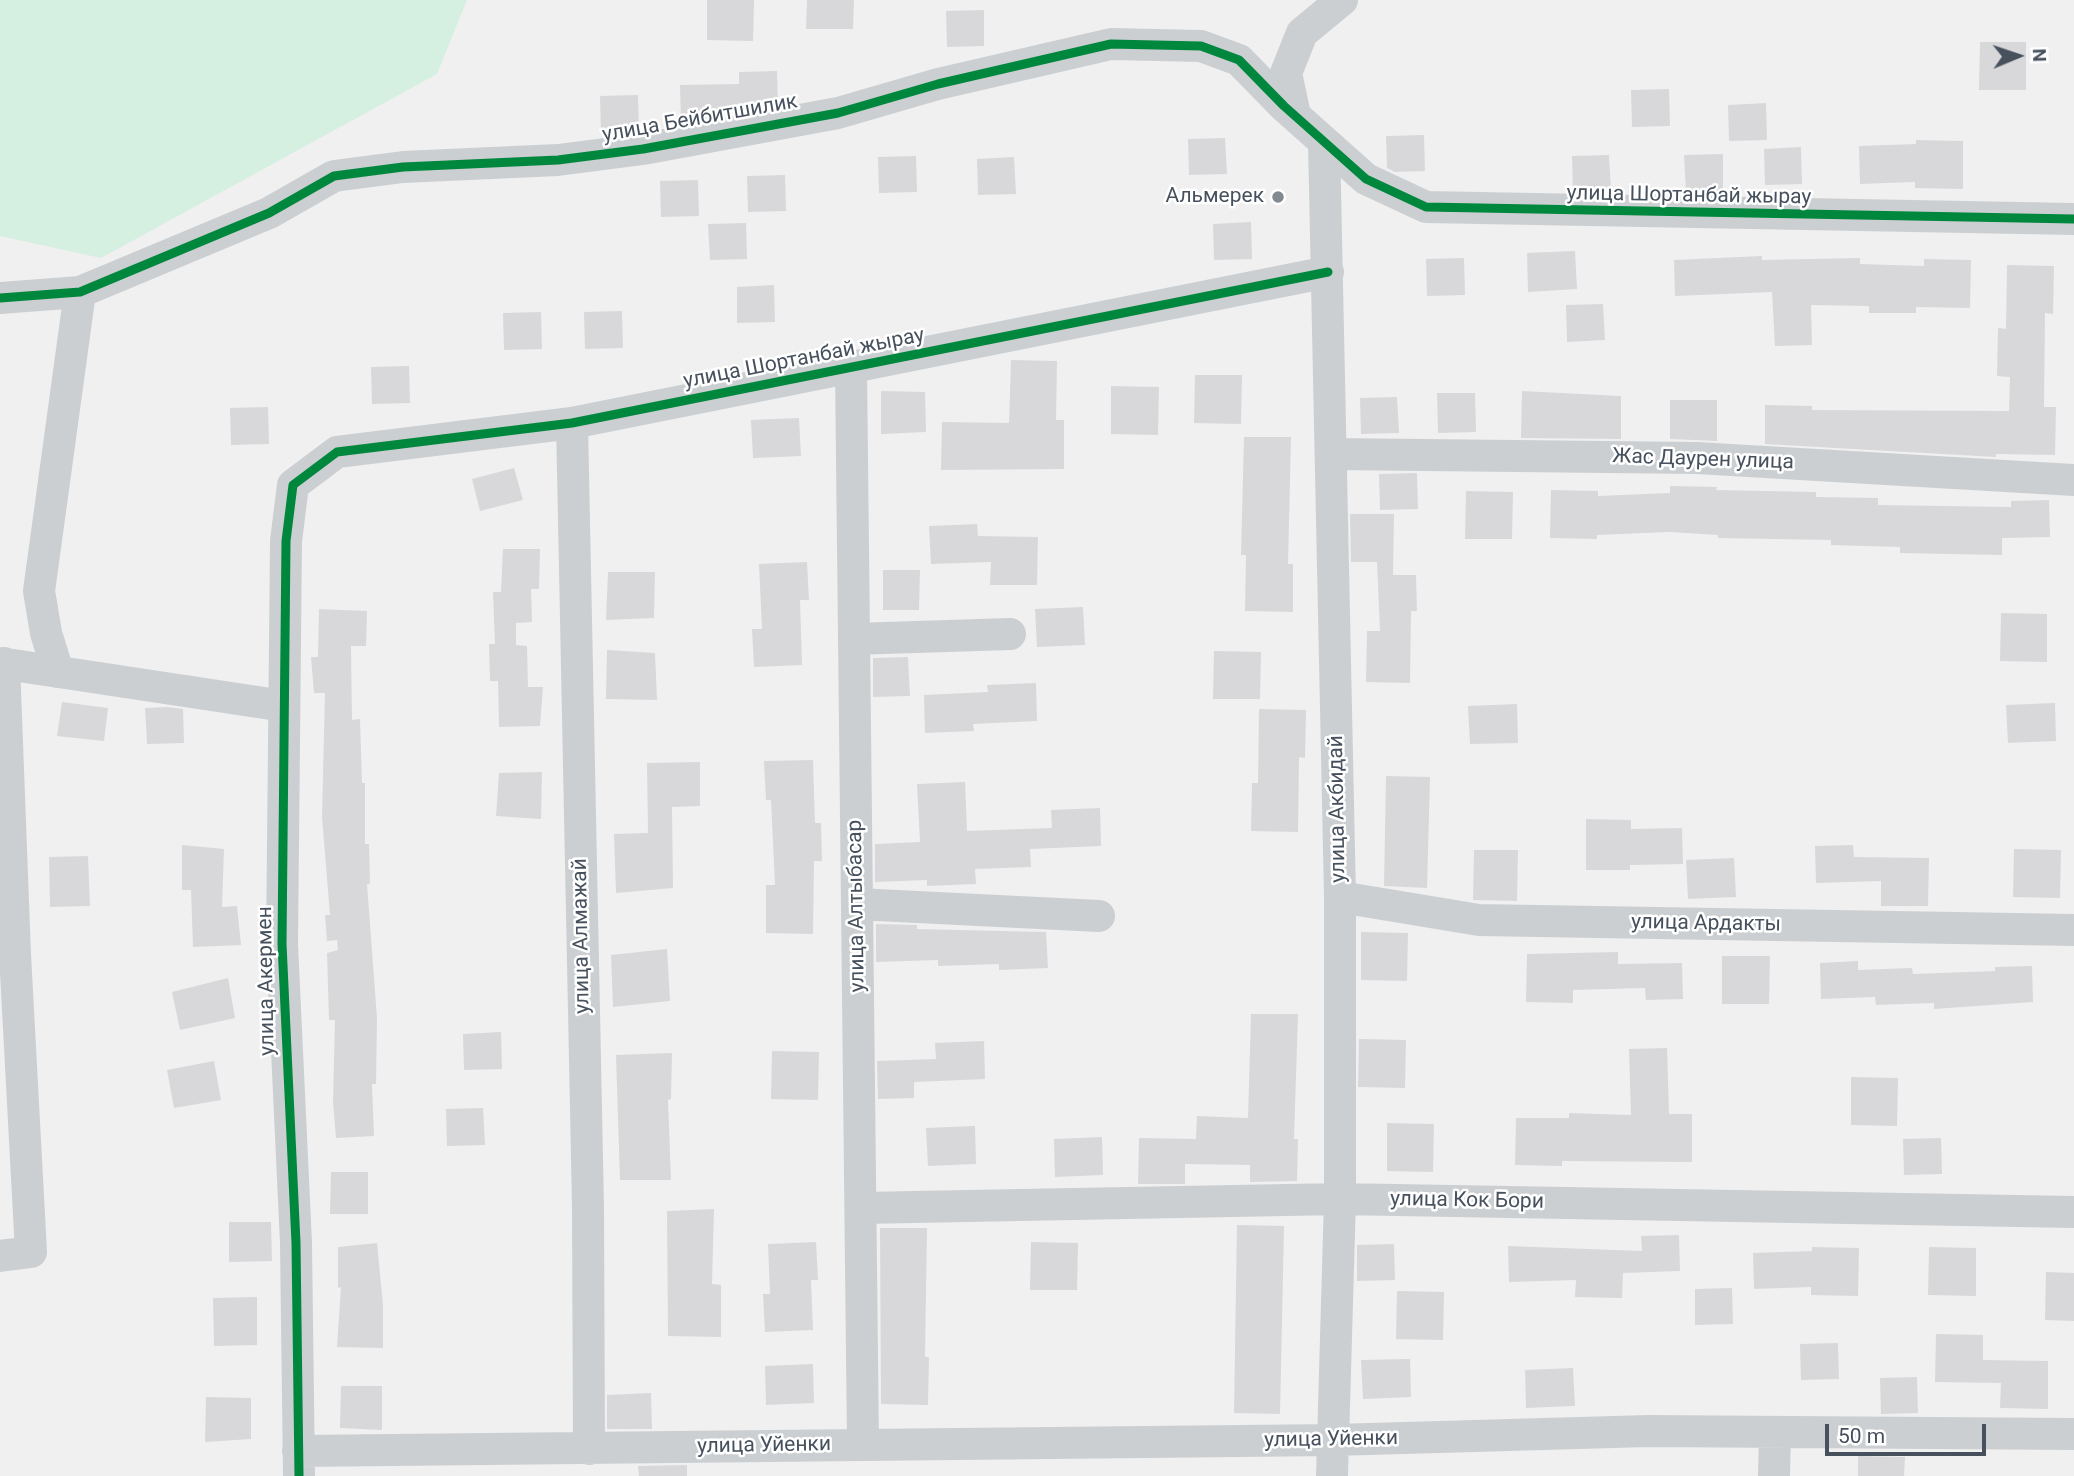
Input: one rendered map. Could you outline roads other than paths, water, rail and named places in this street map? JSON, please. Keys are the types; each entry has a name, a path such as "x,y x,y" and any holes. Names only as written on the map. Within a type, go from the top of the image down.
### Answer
{"street":[{"path":"1295,115 1286,73 1302,33 1342,0"},
{"name":"улица Бейбитшилик","path":"0,298 72,292 269,213 334,176 403,167 558,160 643,149 838,113 938,84 1111,44 1201,46 1239,60 1324,142"},
{"name":"улица Шортанбай жырау","path":"1324,142 1366,179 1426,207 2074,219"},
{"name":"улица Акбидай","path":"1324,142 1340,897 1340,1199 1332,1476"},
{"name":"улица Шортанбай жырау","path":"293,485 337,452 572,423 1328,272"},
{"path":"58,672 46,633 40,591 72,292"},
{"name":"улица Алтыбасар","path":"851,368 863,1444"},
{"name":"улица Алмажай","path":"572,423 588,1207 589,1449"},
{"name":"Жас Даурен улица","path":"1332,454 1697,458 2074,480"},
{"name":"улица Акермен","path":"293,485 286,541 282,944 296,1243 298,1463"},
{"path":"854,639 1010,634"},
{"path":"0,1256 31,1252 7,954 2,663 284,706"},
{"name":"улица Ардакты","path":"1340,897 1479,920 2074,930"},
{"path":"857,904 1099,916"},
{"name":"улица Кок Бори","path":"861,1208 1340,1199 2074,1212"},
{"name":"улица Уйенки","path":"298,1463 589,1449 627,1462 863,1444 1334,1440 1649,1431 2074,1434"},
{"path":"1774,1476 1775,1432"}],"place":[{"name":"Альмерек","path":"1278,197"}]}
